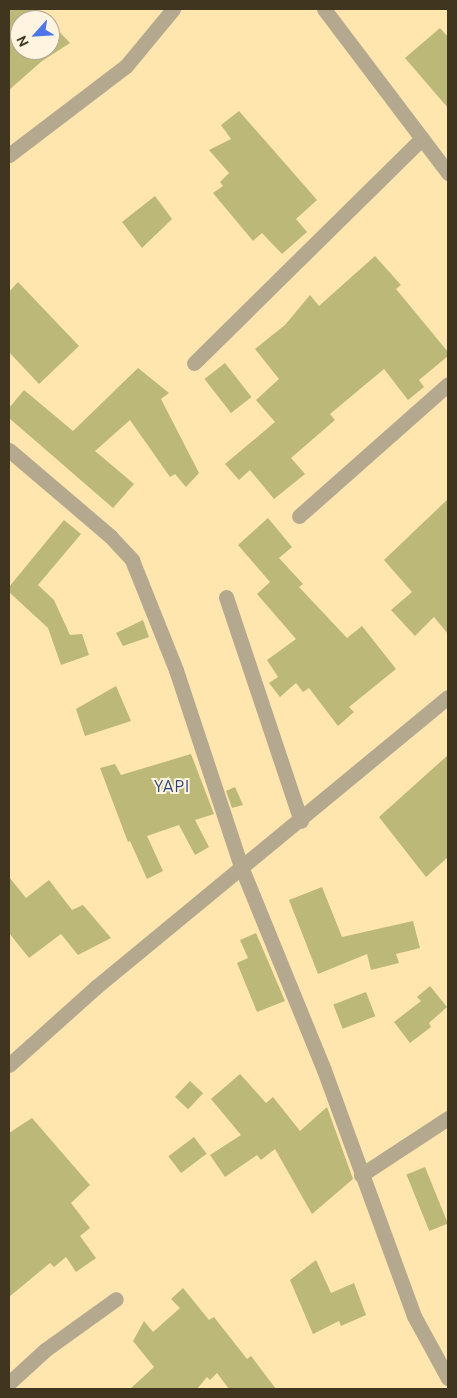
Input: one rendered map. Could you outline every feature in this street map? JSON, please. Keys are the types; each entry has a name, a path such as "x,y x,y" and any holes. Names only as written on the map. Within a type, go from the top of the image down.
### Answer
{"street":[{"path":"9,155 126,66 174,9"},
{"path":"324,9 448,173"},
{"path":"194,363 422,138"},
{"path":"300,516 448,384"},
{"path":"9,450 110,536 132,560 176,670 242,869 324,1070 414,1316 448,1378"},
{"path":"226,597 301,821"},
{"path":"10,1061 96,987 301,821 448,697"},
{"path":"361,1175 448,1118"},
{"path":"9,1384 44,1350 116,1299"}],"building":[{"path":"9,9 37,9 10,10 10,60 44,60 9,90"},
{"path":"440,28 448,37 448,108 405,58"},
{"path":"60,32 70,43 60,49"},
{"path":"239,111 317,200 296,219 307,232 282,254 262,233 253,241 213,193 223,186 220,182 229,173 209,150 231,139 221,125"},
{"path":"155,196 172,219 142,248 122,222"},
{"path":"375,256 401,285 396,289 448,352 448,356 419,380 424,387 408,400 384,369 330,414 335,420 291,458 305,474 274,499 250,470 239,480 225,464 275,422 256,400 279,379 255,349 285,325 310,295 319,306"},
{"path":"18,282 79,346 39,384 9,352 9,292"},
{"path":"225,363 251,397 231,413 205,379"},
{"path":"138,368 169,393 161,399 199,473 186,487 175,474 170,477 130,420 95,451 134,484 113,508 9,418 9,408 24,390 73,431"},
{"path":"448,499 448,634 434,617 415,636 391,610 412,592 384,560"},
{"path":"268,518 292,547 279,558 303,584 299,587 347,638 362,626 396,669 349,707 354,712 338,726 309,688 303,692 296,683 280,697 269,683 278,677 267,660 296,639 257,594 270,582 238,545"},
{"path":"64,520 81,534 38,585 54,600 70,635 82,634 89,655 61,665 48,628 9,592 9,587"},
{"path":"143,620 149,637 123,646 116,633"},
{"path":"116,686 131,721 85,736 76,709"},
{"path":"191,754 214,814 195,820 209,847 195,855 179,825 147,836 163,871 147,879 130,841 128,842 100,768 115,764 121,775"},
{"path":"448,755 448,857 426,877 379,817"},
{"path":"235,787 243,805 232,808 226,791"},
{"path":"9,877 26,898 49,880 72,910 83,905 111,938 78,955 61,934 29,958 9,933"},
{"path":"322,887 342,937 413,921 420,948 396,954 399,963 371,970 367,954 318,974 289,900"},
{"path":"256,933 285,1001 257,1012 237,963 248,958 240,940"},
{"path":"430,986 447,1007 429,1023 431,1027 410,1043 394,1022 421,1001 417,997"},
{"path":"366,992 375,1016 343,1029 333,1005"},
{"path":"240,1074 266,1103 273,1097 300,1131 327,1107 353,1179 312,1214 275,1149 261,1160 257,1155 225,1177 210,1155 241,1135 211,1099"},
{"path":"190,1081 203,1093 188,1109 175,1097"},
{"path":"32,1118 90,1185 71,1203 90,1228 80,1236 96,1258 76,1272 66,1257 54,1267 50,1263 9,1297 9,1133"},
{"path":"194,1137 207,1154 181,1173 168,1156"},
{"path":"425,1167 448,1224 429,1231 406,1174"},
{"path":"316,1260 331,1293 354,1283 366,1315 341,1326 339,1321 313,1334 290,1280"},
{"path":"183,1288 209,1320 214,1317 247,1359 251,1356 276,1389 229,1389 217,1373 210,1380 207,1377 197,1389 130,1389 154,1367 133,1341 144,1321 153,1332 180,1308 171,1299"}],"district":[{"name":"YAPI","path":"172,786"}]}
